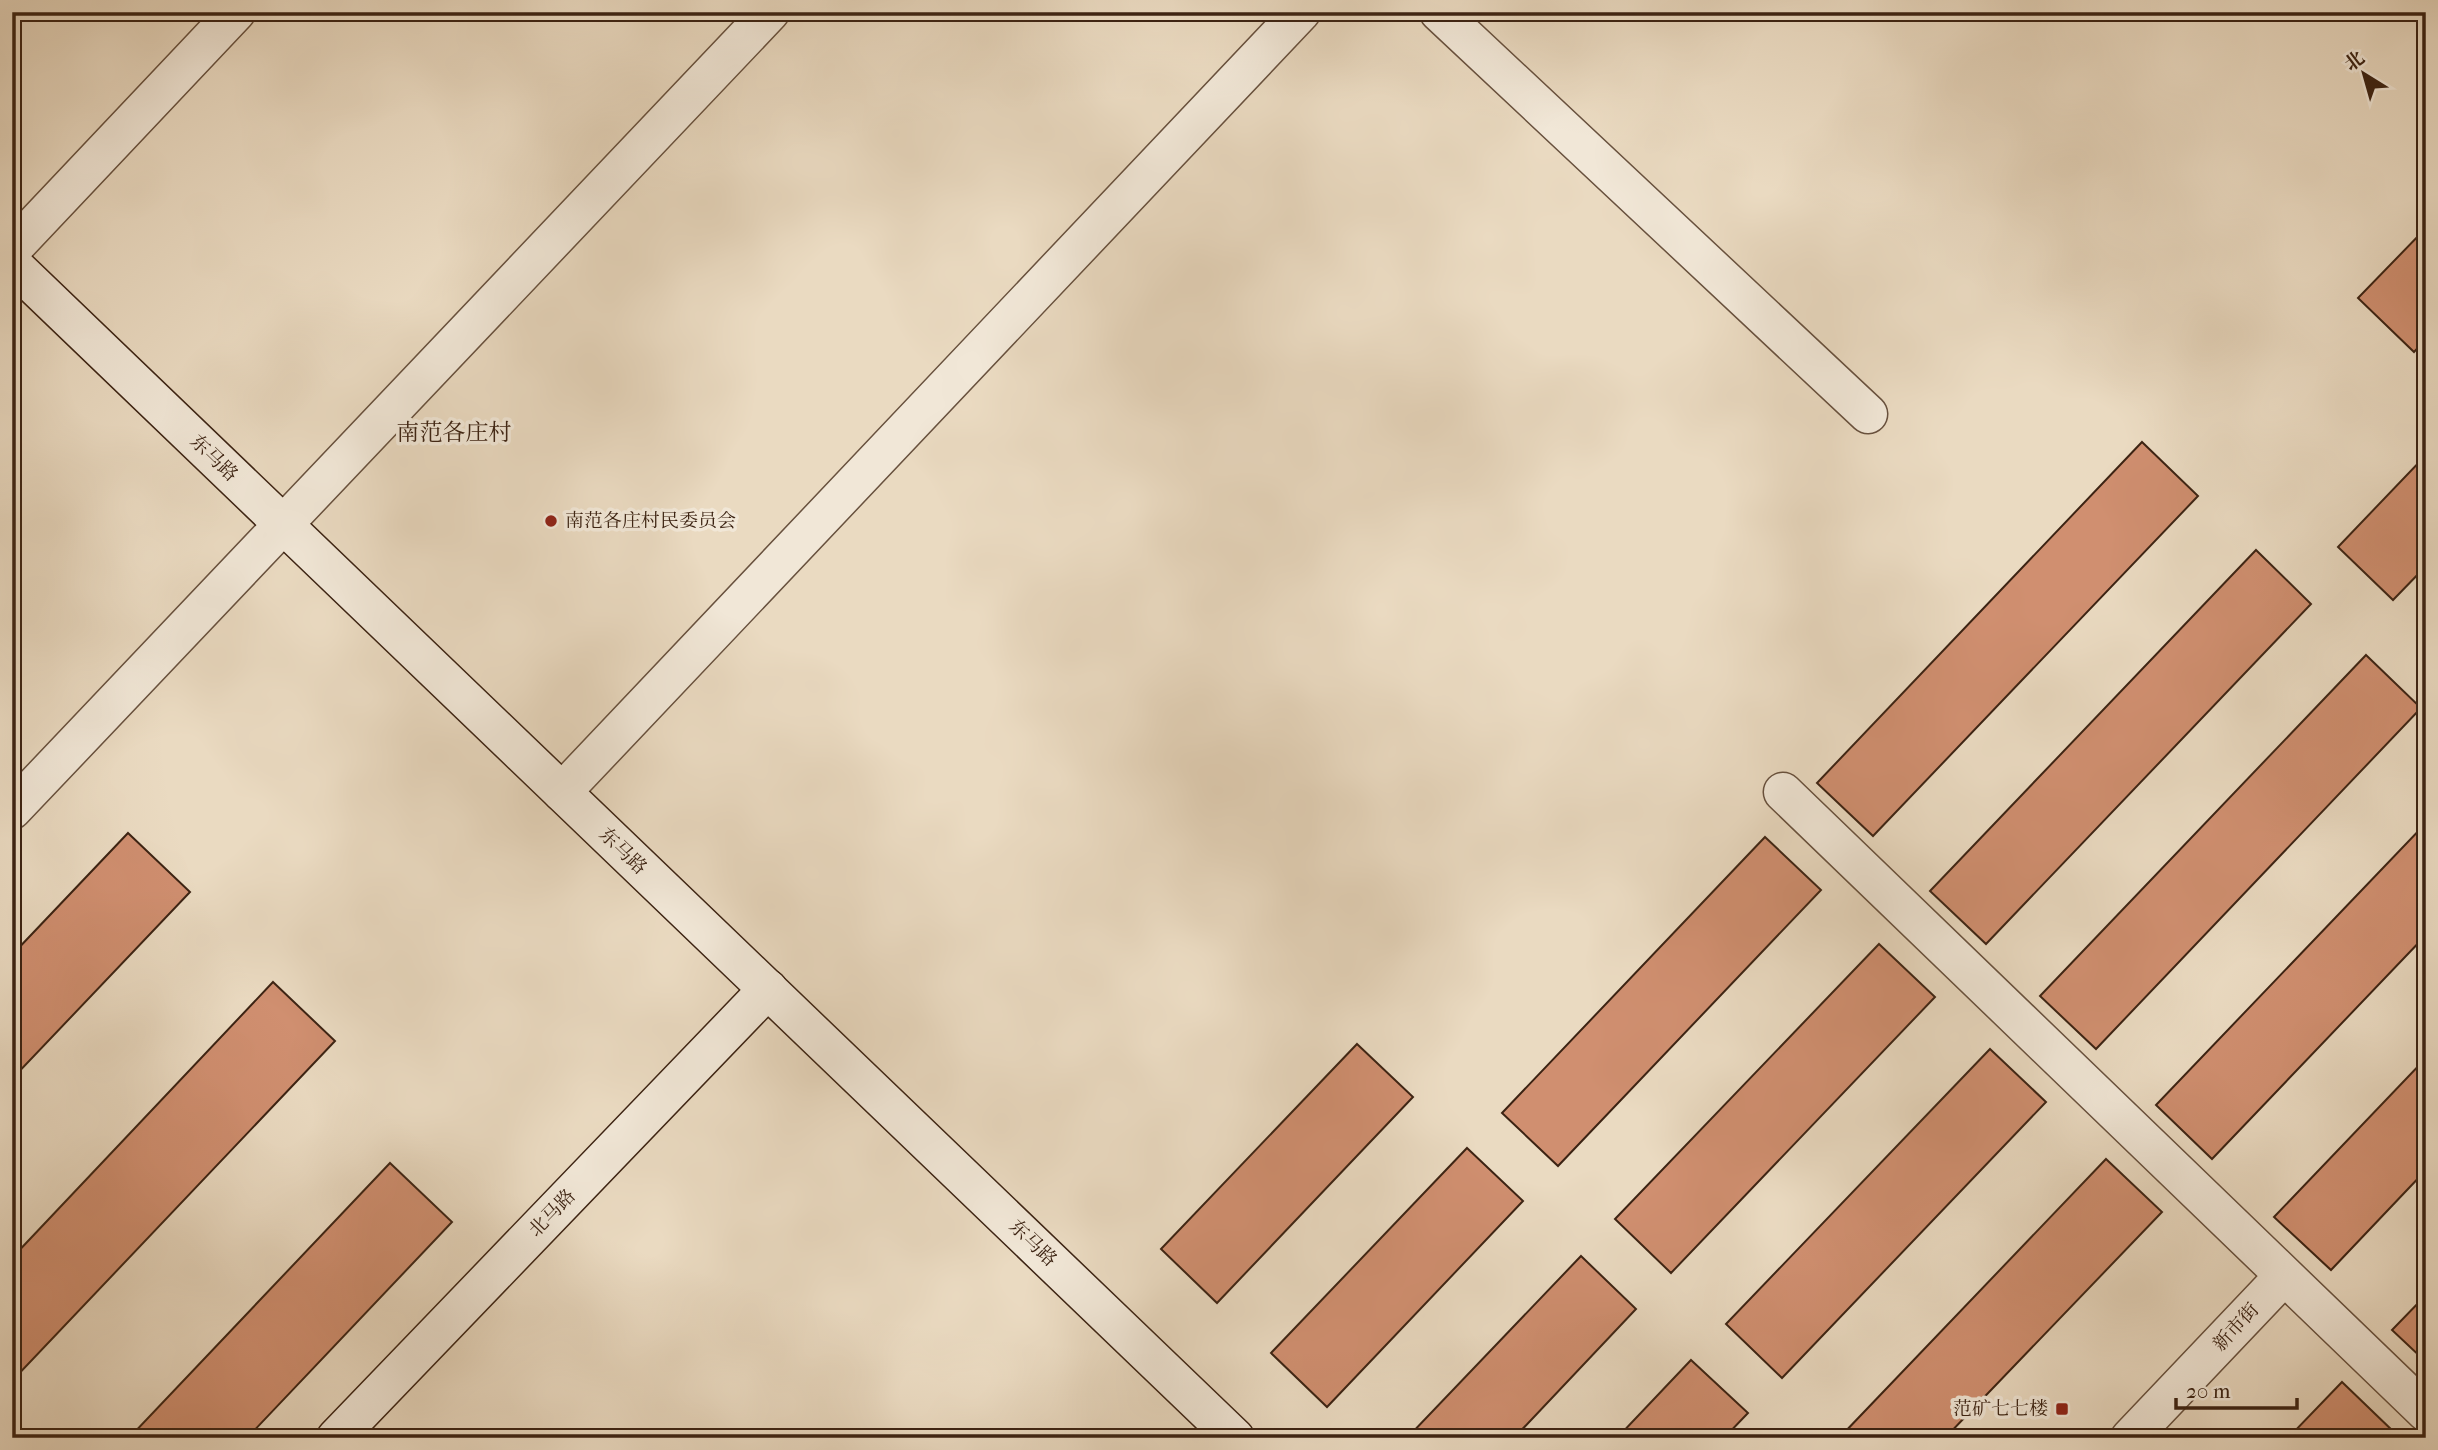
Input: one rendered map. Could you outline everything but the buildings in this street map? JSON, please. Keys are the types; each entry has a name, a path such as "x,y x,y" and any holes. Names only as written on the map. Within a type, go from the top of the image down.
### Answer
{"street":[{"path":"12,249 236,12"},
{"path":"12,810 770,12"},
{"path":"562,792 1301,12"},
{"path":"1439,12 1867,414"},
{"name":"东马路","path":"12,264 1235,1438"},
{"path":"1783,792 2426,1412"},
{"name":"北马路","path":"337,1438 768,989"},
{"name":"新市街","path":"2130,1438 2284,1276"}],"place":[{"name":"南范各庄村民委员会","path":"551,521"},
{"name":"范矿七七楼","path":"2062,1409"}],"district":[{"name":"南范各庄村","path":"454,432"}]}
